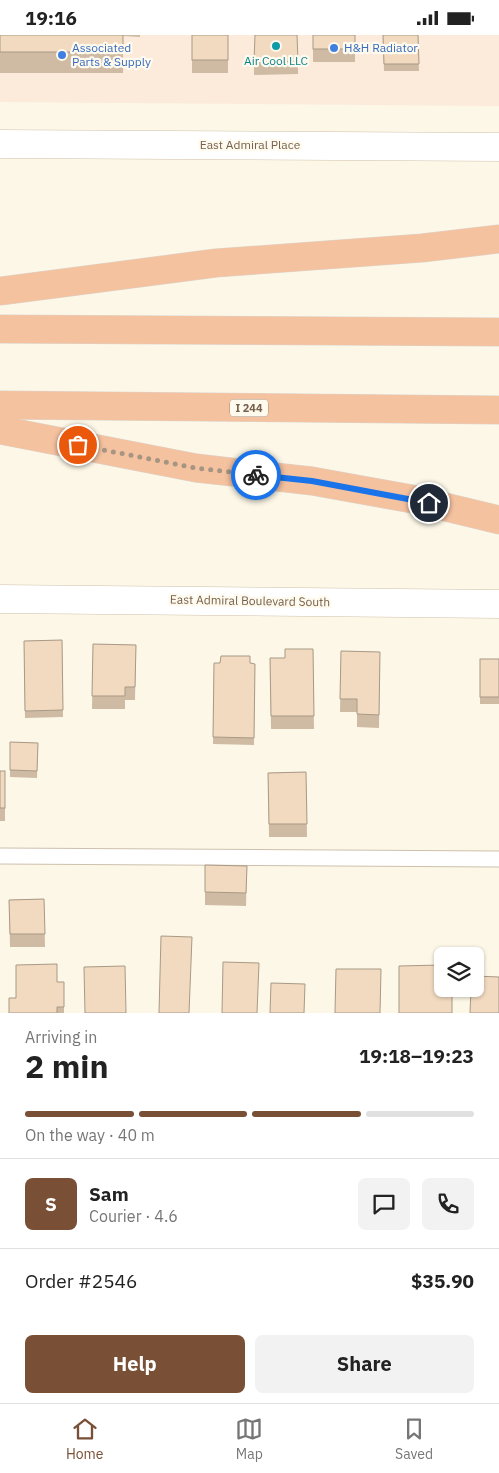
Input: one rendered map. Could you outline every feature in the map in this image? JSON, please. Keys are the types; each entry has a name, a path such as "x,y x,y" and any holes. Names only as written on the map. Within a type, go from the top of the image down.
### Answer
{"highway":[{"path":"0,291 216,263 422,248 499,239"},
{"path":"0,329 499,332"},
{"name":"I 244","path":"0,405 499,410"},
{"path":"0,430 196,468 312,481 412,499 499,520"}],"main road":[{"name":"East Admiral Place","path":"0,144 499,147"},
{"name":"East Admiral Boulevard South","path":"0,599 499,604"}],"lane":[{"path":"0,857 499,859"}],"shaded area":[{"path":"0,35 499,35 499,106 0,102"}],"building":[{"path":"0,35 123,35 123,52 0,52"},
{"path":"192,35 228,35 228,60 192,60"},
{"name":"Air Cool LLC","path":"255,35 297,35 298,61 254,62"},
{"path":"313,35 355,35 355,49 313,49"},
{"path":"383,35 418,35 419,64 384,64"},
{"path":"62,640 63,710 25,711 24,641"},
{"path":"93,644 136,645 135,687 125,687 125,696 92,696"},
{"path":"285,649 313,649 314,716 271,716 270,658 285,658"},
{"path":"341,651 380,652 379,715 357,714 357,699 340,699"},
{"path":"221,656 250,656 250,663 255,664 254,738 213,737 214,663 220,663"},
{"path":"480,659 499,659 499,697 480,697"},
{"path":"10,742 38,743 37,771 10,770"},
{"path":"0,771 5,771 5,808 0,808"},
{"path":"306,772 307,824 269,824 268,773"},
{"path":"205,865 247,866 246,893 205,892"},
{"path":"44,899 45,934 10,934 9,900"},
{"path":"161,936 192,937 189,1013 159,1013"},
{"path":"223,962 259,963 257,1013 222,1013"},
{"path":"57,964 57,982 64,982 64,1007 57,1007 57,1013 9,1013 9,998 16,998 16,965"},
{"path":"434,965 434,997 452,997 452,1013 399,1013 399,966"},
{"path":"125,966 126,1013 85,1013 84,967"},
{"path":"336,969 381,969 380,1013 335,1013"},
{"path":"484,976 499,977 499,1013 470,1013 471,997 484,997"},
{"path":"271,983 305,984 304,1013 270,1013"}],"way so far":[{"path":"78,445 196,468 256,475"}],"place":[{"name":"Air Cool LLC","path":"276,46"},
{"name":"H&H Radiator","path":"334,48"},
{"name":"Associated Parts & Supply","path":"62,55"}],"route":[{"path":"256,475 312,481 429,503"}]}
